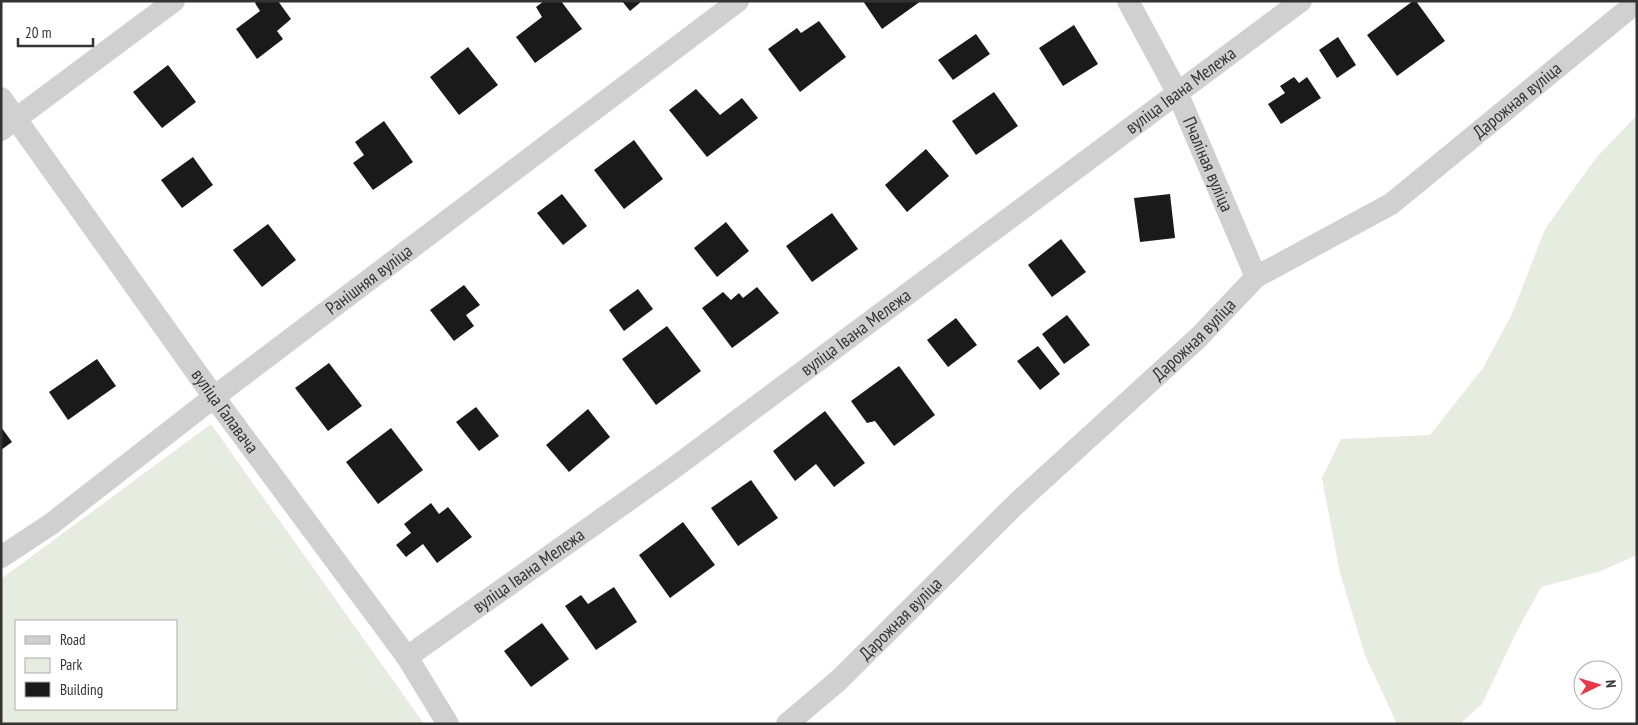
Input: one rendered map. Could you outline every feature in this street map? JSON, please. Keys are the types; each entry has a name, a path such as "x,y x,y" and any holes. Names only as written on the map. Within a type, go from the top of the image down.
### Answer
{"street":[{"path":"9,124 174,1"},
{"name":"Ранішняя вуліца","path":"1,557 51,524 214,397 738,1"},
{"name":"Пчаліная вуліца","path":"1128,1 1177,92 1256,277"},
{"name":"вуліца Івана Мележа","path":"406,657 671,470 1301,1"},
{"name":"Дарожная вуліца","path":"787,724 839,680 1017,504 1198,338 1256,277 1391,204 1637,2"},
{"name":"вуліца Галавача","path":"1,98 9,124 406,657 448,724"}],"green space":[{"path":"1637,115 1637,555 1601,571 1541,587 1517,631 1482,704 1460,724 1397,724 1365,655 1340,573 1322,478 1341,439 1430,435 1483,368 1512,314 1545,229 1596,158"},
{"path":"211,424 424,724 1,724 1,579"}],"building":[{"path":"257,1 278,1 291,19 277,31 283,39 257,59 236,29 260,11 255,3"},
{"path":"544,1 561,1 582,29 535,63 516,37 542,17 536,7"},
{"path":"622,1 642,1 630,11"},
{"path":"863,1 921,1 882,29"},
{"path":"1413,1 1416,1 1445,41 1397,76 1367,35"},
{"path":"819,21 846,57 800,92 768,49 797,28 801,33"},
{"path":"1074,25 1098,64 1063,86 1039,48"},
{"path":"976,34 990,54 953,80 938,60"},
{"path":"1338,37 1356,65 1337,78 1319,50"},
{"path":"468,47 498,85 459,115 430,77"},
{"path":"168,65 196,102 162,128 133,92"},
{"path":"1294,77 1299,83 1307,77 1321,98 1281,124 1268,104 1285,93 1280,86"},
{"path":"696,89 720,115 742,98 758,118 707,157 669,110"},
{"path":"994,92 1018,126 976,155 952,121"},
{"path":"384,121 413,162 373,190 353,163 364,155 355,142"},
{"path":"634,140 663,179 624,209 594,170"},
{"path":"926,149 949,176 907,212 885,185"},
{"path":"193,157 213,185 182,208 161,180"},
{"path":"562,194 587,226 563,245 537,213"},
{"path":"1170,194 1175,238 1140,242 1134,198"},
{"path":"832,213 858,249 812,282 786,246"},
{"path":"726,222 749,251 717,277 694,248"},
{"path":"268,224 296,260 262,287 233,250"},
{"path":"1061,239 1086,272 1052,297 1028,265"},
{"path":"464,285 480,305 466,315 474,326 454,341 430,310"},
{"path":"757,287 779,313 732,348 702,308 723,292 731,300 739,293 743,298"},
{"path":"638,289 653,309 624,331 609,310"},
{"path":"1067,315 1090,345 1064,364 1042,334"},
{"path":"956,318 977,345 948,367 927,340"},
{"path":"667,326 701,371 656,405 622,359"},
{"path":"1038,346 1060,374 1040,390 1017,361"},
{"path":"97,359 116,386 68,420 49,392"},
{"path":"329,363 362,406 328,431 295,388"},
{"path":"899,366 935,415 894,446 875,421 867,423 851,401"},
{"path":"476,407 499,436 479,451 456,422"},
{"path":"588,409 610,437 569,472 546,445"},
{"path":"825,411 865,463 834,487 816,464 795,481 773,451"},
{"path":"1,427 12,442 1,450"},
{"path":"391,428 423,470 378,504 346,462"},
{"path":"751,480 778,518 738,546 711,508"},
{"path":"431,503 439,514 448,507 472,537 437,563 423,544 406,557 396,545 411,533 404,524"},
{"path":"683,522 715,565 670,598 639,555"},
{"path":"614,587 637,622 596,650 565,606 581,595 588,604"},
{"path":"542,623 569,659 531,687 504,651"}]}
